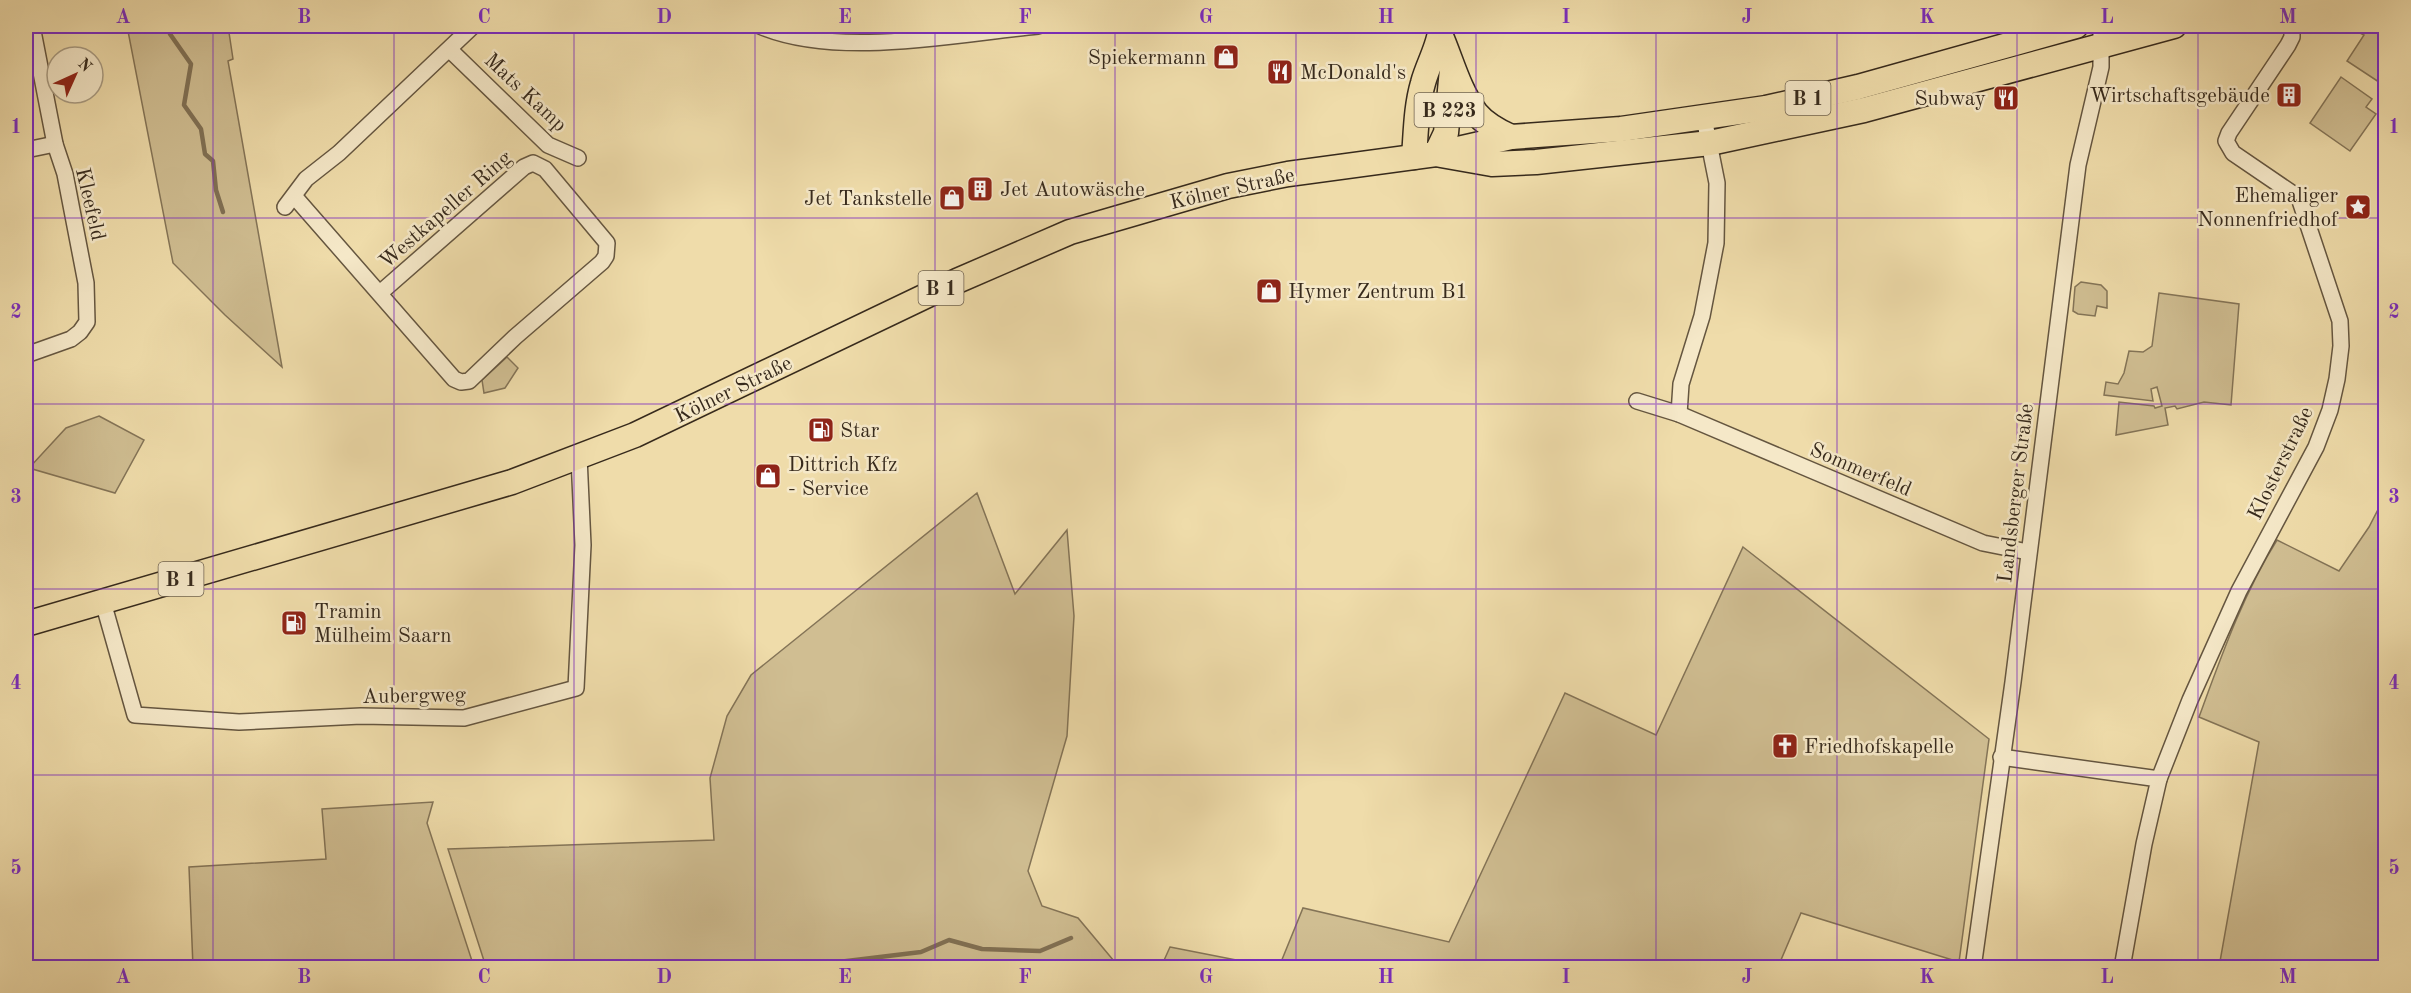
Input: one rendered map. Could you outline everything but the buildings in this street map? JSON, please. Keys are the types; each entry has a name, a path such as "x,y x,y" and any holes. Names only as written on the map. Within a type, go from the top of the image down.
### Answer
{"main road":[{"name":"Kölner Straße","path":"26,624 502,485 579,457 650,428 957,281 1070,232 1228,186 1288,174 1425,155 1511,137 1621,129 1766,108 1858,87 2076,26"},
{"name":"B 1","path":"2101,36 2174,26"},
{"name":"B 223","path":"1425,155 1446,133 1452,64 1441,30"},
{"name":"B 223","path":"1425,155 1418,110 1423,82 1441,30"},
{"name":"Kölner Straße","path":"1425,155 1503,164 1710,143 1864,110 2101,36"},
{"path":"1452,64 1476,113 1492,128 1511,137"}],"street":[{"name":"Kleefeld","path":"26,356 71,339 87,322 86,283 65,174 55,144 32,26"},
{"path":"450,50 473,26"},
{"path":"760,26 771,31 819,40 871,43 1038,26"},
{"name":"Klosterstraße","path":"2122,968 2144,844 2159,779 2190,700 2239,591 2316,447 2330,411 2337,379 2341,346 2340,321 2299,198 2233,153 2226,141 2229,133 2288,45 2292,37 2292,26"},
{"name":"Landsberger Straße","path":"1973,968 2013,682 2078,165 2101,67 2101,36"},
{"name":"Mats Kamp","path":"450,50 548,146 578,158"},
{"name":"Westkapeller Ring","path":"380,292 524,167 533,164 538,164 545,169 607,243 606,256 469,381 461,382 454,379 380,292 290,201 306,179 339,153 450,50"},
{"path":"1679,414 1681,384 1702,316 1716,243 1717,183 1704,118"},
{"path":"26,150 55,144"},
{"name":"Sommerfeld","path":"1637,401 1679,414 1983,543 2028,552"},
{"name":"Aubergweg","path":"103,602 135,715 239,722 361,716 464,718 576,688 583,545 579,457"},
{"path":"2001,757 2159,779"}],"shaded area":[{"path":"127,26 228,26 233,59 228,61 282,367 173,263"},
{"path":"2350,28 2385,32 2385,86 2347,61 2364,35"},
{"path":"2341,77 2372,99 2366,107 2376,114 2350,151 2310,123"},
{"path":"2081,282 2101,285 2107,291 2107,308 2097,306 2095,316 2078,314 2073,311 2075,287"},
{"path":"2159,293 2239,304 2231,405 2204,402 2177,409 2175,406 2165,408 2168,425 2116,435 2119,402 2154,406 2155,408 2162,406 2157,387 2151,389 2153,401 2104,395 2106,382 2118,384 2124,373 2129,351 2143,352 2152,346"},
{"path":"507,357 518,368 505,388 484,393 482,380"},
{"path":"99,416 144,440 115,493 29,468 66,428"},
{"path":"977,493 1015,594 1067,530 1074,616 1067,736 1028,871 1042,906 1078,918 1119,967 486,967 448,849 714,840 710,778 727,716 751,675"},
{"path":"2385,496 2385,967 2219,967 2259,742 2199,717 2243,604 2277,540 2339,571 2369,527"},
{"path":"1743,547 1989,739 1959,962 1801,913 1778,967 1279,967 1303,908 1449,942 1565,693 1656,735"},
{"path":"433,802 427,823 474,967 193,967 189,867 326,859 322,809"},
{"path":"1170,947 1272,967 1161,967"}],"waterway":[{"path":"170,26 170,34 191,64 184,105 201,129 205,154 213,161 216,190 223,212"},
{"path":"814,968 822,964 921,952 949,940 982,949 1040,951 1071,938"}],"place":[{"name":"Spiekermann","path":"1226,57"},
{"name":"McDonald's","path":"1280,72"},
{"name":"Wirtschaftsgebäude","path":"2289,95"},
{"name":"Subway","path":"2006,98"},
{"name":"Jet Autowäsche","path":"980,189"},
{"name":"Jet Tankstelle","path":"952,198"},
{"name":"Ehemaliger Nonnenfriedhof","path":"2358,207"},
{"name":"Hymer Zentrum B1","path":"1269,291"},
{"name":"Star","path":"821,430"},
{"name":"Dittrich Kfz - Service","path":"768,476"},
{"name":"Tramin Mülheim Saarn","path":"294,623"},
{"name":"Friedhofskapelle","path":"1785,746"}]}
